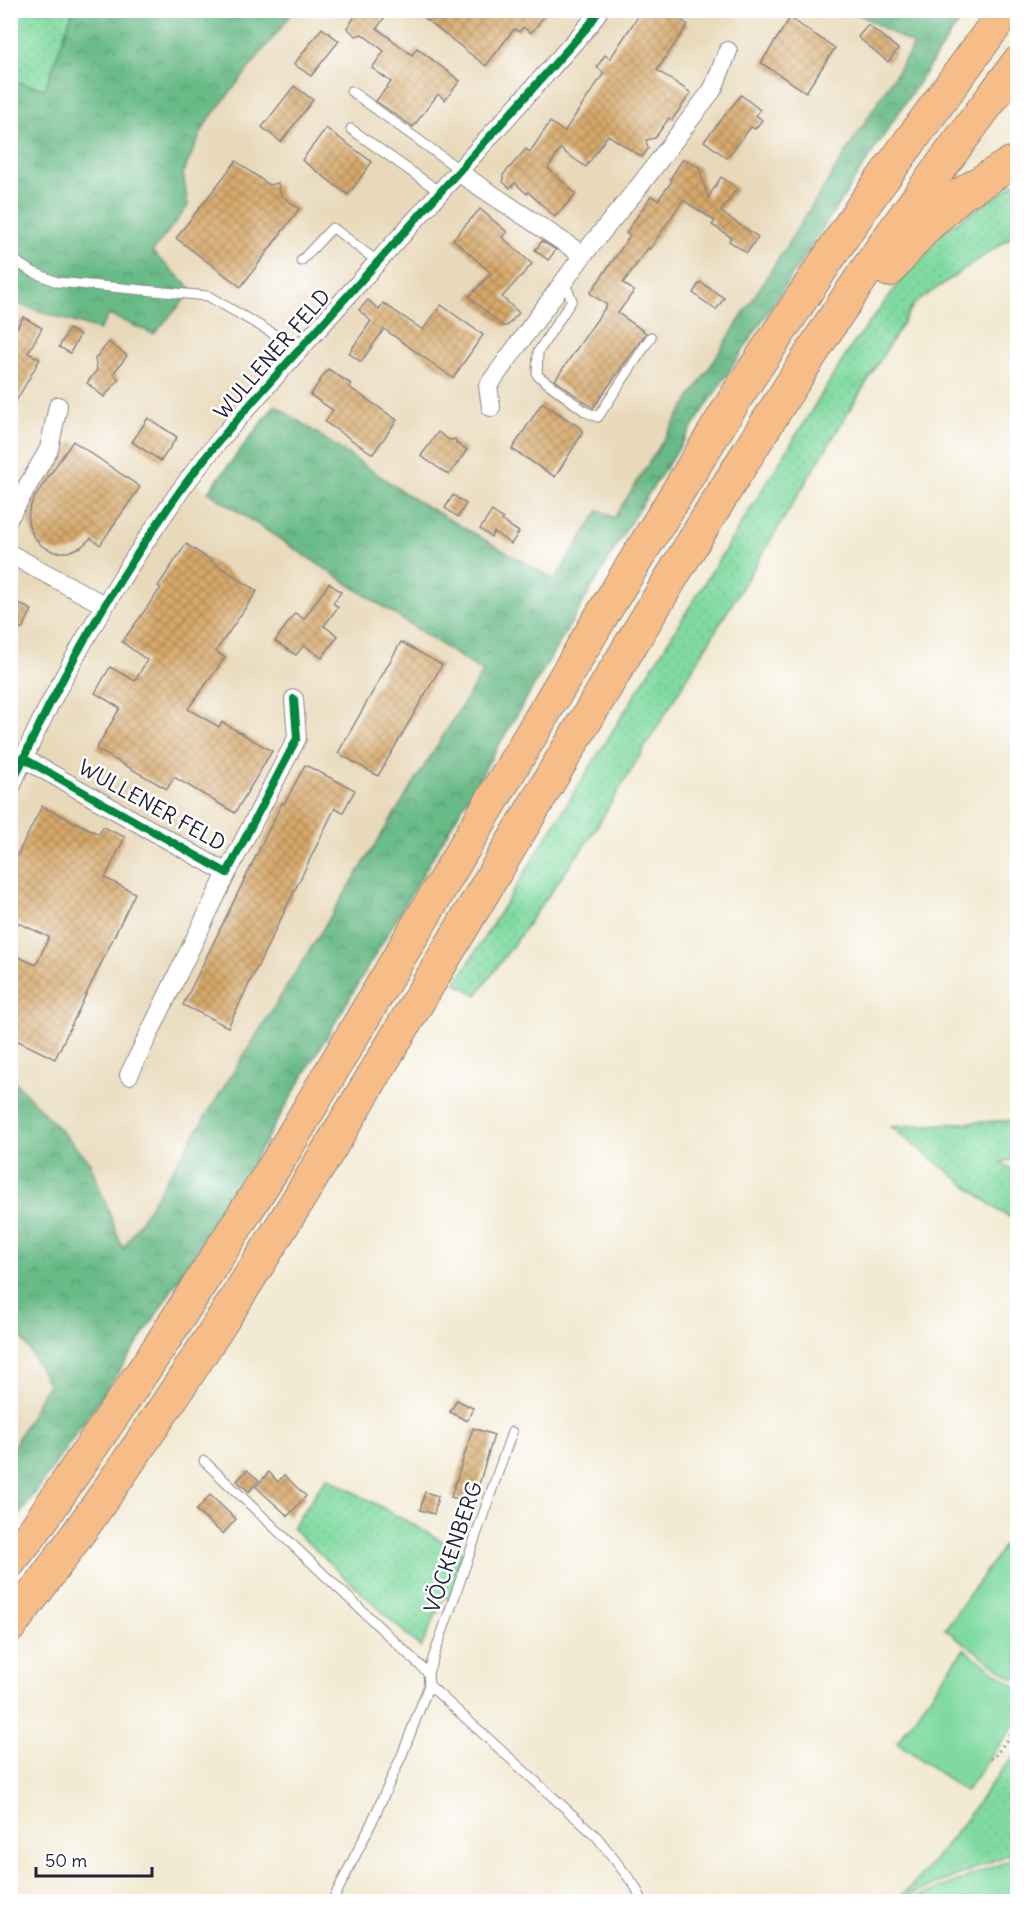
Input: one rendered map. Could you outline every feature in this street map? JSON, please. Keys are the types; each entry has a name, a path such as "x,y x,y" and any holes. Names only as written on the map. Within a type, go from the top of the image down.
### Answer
{"highway":[{"path":"10,1561 34,1531 160,1346 281,1156 596,626 738,394 865,203 1006,10"},
{"path":"10,1626 75,1541 198,1361 315,1173 688,550 824,334 897,226 1017,63"},
{"path":"824,334 889,271 924,230 960,195 1017,162"}],"street":[{"name":"WULLENER FELD","path":"10,789 63,679 105,606 168,507 194,472 298,351 590,24 599,10"},
{"path":"491,407 488,386 583,255 641,184 713,89 728,51"},
{"path":"459,171 583,255"},
{"path":"10,516 50,449 58,406"},
{"path":"10,554 105,606"},
{"name":"WULLENER FELD","path":"129,1075 227,873 297,738 294,699"},
{"name":"WULLENER FELD","path":"23,759 227,873"}],"lane":[{"path":"351,91 459,171"},
{"path":"351,129 440,192"},
{"path":"301,261 332,228 378,262"},
{"path":"10,255 33,272 57,282 208,296 288,342 298,351"},
{"path":"564,282 572,300 538,352 537,375 586,412 598,417 651,337"},
{"name":"VÖCKENBERG","path":"428,1673 512,1432"},
{"path":"204,1461 428,1673 429,1685 402,1755 332,1902"},
{"path":"429,1685 597,1837 635,1886 643,1902"}],"path":[{"path":"991,1758 993,1759 1017,1724"}],"shaded area":[{"path":"294,11 853,11 914,45 613,519 555,581 417,501 252,389 181,474 483,671 123,1249 89,1161 11,1079 11,302 99,329 187,206 183,173 206,123"},
{"path":"10,1319 48,1383 11,1451 10,1451"}],"green space":[{"path":"11,11 73,11 45,90 11,81"},
{"path":"73,11 294,11 206,123 183,173 188,206 152,252 193,290 154,334 109,315 99,330 11,302 11,81 45,89"},
{"path":"853,11 969,11 951,33 636,513 264,1143 143,1336 11,1528 11,1451 48,1383 11,1319 11,1078 89,1161 123,1249 483,672 208,492 275,405 417,501 555,580 599,510 614,518 914,45"},
{"path":"1017,182 1017,233 914,304 591,836 477,995 456,983 851,347 934,237"},
{"path":"1017,1120 1017,1159 1001,1162 1017,1173 1017,1221 999,1211 891,1127"},
{"path":"327,1477 464,1553 451,1600 444,1597 421,1648 292,1528"},
{"path":"1017,1527 1018,1673 1014,1679 945,1629"},
{"path":"964,1649 1018,1688 1017,1721 965,1792 897,1742"},
{"path":"1017,1754 1017,1851 896,1901 935,1858 998,1774"},
{"path":"1017,1857 1017,1901 908,1901"}],"building":[{"path":"352,10 390,10 377,28 412,55 417,48 460,81 445,100 438,94 413,127 376,101 391,82 372,68 384,51 362,34 356,36 347,28 354,18"},
{"path":"414,10 549,10 531,33 523,27 519,32 514,29 486,66"},
{"path":"642,10 667,10 688,25 657,70 691,93 672,120 669,118 655,138 646,140 648,149 642,157 608,135 586,167 560,149 548,168 576,194 555,217 515,183 510,188 503,182 503,175 526,149 530,152 550,122 564,132 604,73 597,67 605,55 610,59"},
{"path":"790,18 835,48 806,92 761,63"},
{"path":"868,25 898,49 888,62 858,37"},
{"path":"322,28 339,41 311,76 294,64"},
{"path":"294,86 313,100 281,142 262,127"},
{"path":"741,95 760,110 756,115 762,120 755,129 751,127 727,158 704,141"},
{"path":"326,128 372,162 348,195 302,160"},
{"path":"683,159 699,167 708,198 721,177 737,188 721,212 758,237 747,253 729,241 731,237 712,225 715,221 683,200 650,249 648,248 623,283 634,291 618,313 646,333 593,408 555,380 607,305 590,293 630,236 626,233 651,196 658,200 672,181 670,179"},
{"path":"236,161 269,185 278,183 281,195 299,209 241,287 176,238"},
{"path":"480,209 507,232 502,237 532,264 502,297 519,313 507,326 503,326 469,297 491,273 453,239"},
{"path":"542,241 556,250 548,260 535,250"},
{"path":"700,282 724,298 716,310 693,293"},
{"path":"368,300 379,310 383,303 423,330 441,305 483,335 453,378 384,329 361,362 349,353 371,321 359,310"},
{"path":"23,317 42,328 28,353 40,359 10,412 10,339"},
{"path":"69,329 80,335 70,353 59,347"},
{"path":"109,342 127,356 113,374 119,379 104,397 87,383 97,370 95,359"},
{"path":"328,369 351,384 349,387 397,420 373,454 325,422 333,410 310,395"},
{"path":"542,403 582,429 582,434 555,477 512,449"},
{"path":"148,418 177,437 161,461 132,442"},
{"path":"438,432 449,440 455,439 456,443 467,450 449,475 421,456"},
{"path":"73,441 140,487 100,545 91,538 81,547 68,552 54,552 42,546 33,536 28,523 29,510 34,498"},
{"path":"453,495 466,504 458,517 445,508"},
{"path":"492,511 519,532 511,544 494,532 491,537 480,529"},
{"path":"186,544 257,591 216,651 225,658 188,709 219,727 222,722 272,751 235,813 174,777 167,789 96,749 120,708 95,693 110,667 135,681 147,660 122,642 161,588 158,586"},
{"path":"329,583 341,592 333,603 338,607 324,626 338,636 322,658 304,645 296,655 275,641 295,613 304,619"},
{"path":"10,599 32,610 22,629 10,623"},
{"path":"401,642 442,665 378,776 338,753"},
{"path":"305,765 355,790 343,812 335,808 228,1027 183,1005 282,803 284,804"},
{"path":"42,806 99,834 103,827 125,837 105,878 135,893 55,1059 10,1037 10,953 36,965 49,937 10,919 10,870"},
{"path":"457,1400 473,1408 467,1421 450,1412"},
{"path":"473,1428 494,1435 473,1504 451,1497"},
{"path":"247,1470 259,1480 249,1492 237,1481"},
{"path":"269,1472 278,1482 284,1475 306,1496 288,1516 256,1487"},
{"path":"425,1492 438,1496 434,1514 420,1510"},
{"path":"210,1495 236,1519 223,1534 196,1511"}],"cycle path":[{"path":"10,789 62,680 102,609 145,541 202,462 239,417 590,24 599,10"},
{"path":"23,758 227,873 297,738 294,699"}]}
